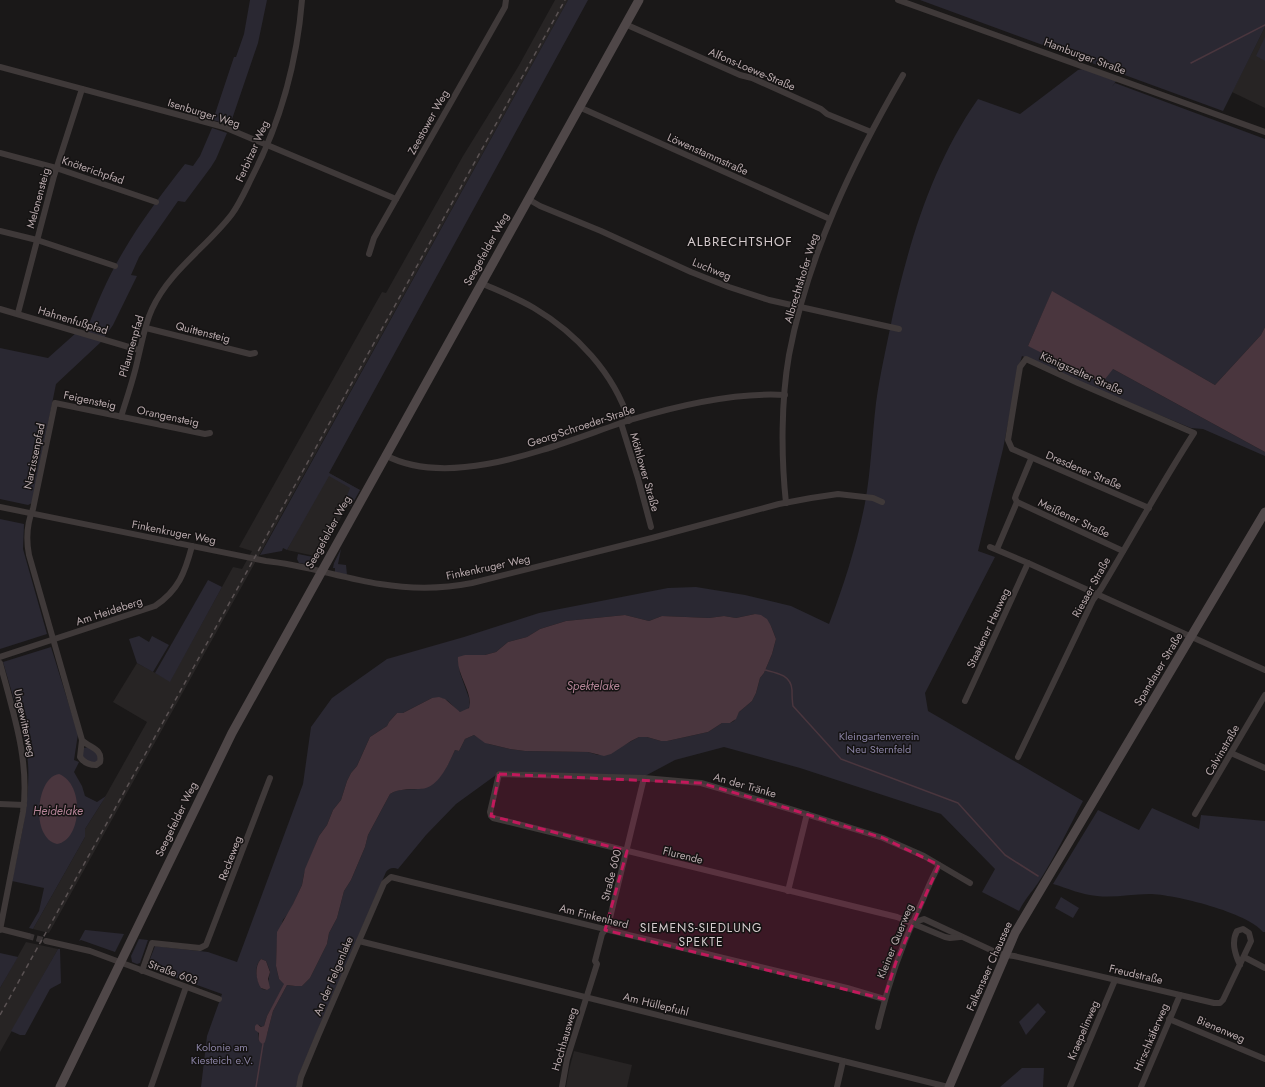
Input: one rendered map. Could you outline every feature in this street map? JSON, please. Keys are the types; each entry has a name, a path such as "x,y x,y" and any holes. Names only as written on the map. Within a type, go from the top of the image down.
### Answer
{"street":[{"name":"Ferbitzer Weg","path":"167,284 179,269 232,214 250,182 267,145 290,78 298,40 302,0"},
{"name":"Zeestower Weg","path":"369,254 374,238 505,7 506,0"},
{"name":"Seegefelder Weg","path":"60,1087 232,733 639,0"},
{"name":"Hamburger Straße","path":"898,0 1265,132"},
{"name":"Alfons-Loewe-Straße","path":"625,24 740,75 759,81 821,109 827,114 871,132"},
{"name":"Isenburger Weg","path":"0,67 217,125 396,200"},
{"name":"Albrechtshofer Weg","path":"786,503 783,431 785,395 789,355 800,308 810,272 830,219 871,132 903,75"},
{"name":"Melonensteig","path":"18,313 56,168 82,88"},
{"name":"Löwenstammstraße","path":"579,107 830,219"},
{"name":"Knöterichpfad","path":"0,153 56,168 156,202"},
{"name":"Luchweg","path":"528,199 540,206 729,287 800,308 899,329"},
{"path":"0,231 37,240 115,266"},
{"name":"Möthlower Straße","path":"481,283 534,308 555,322 577,341 606,375 619,397 628,421"},
{"name":"Pflaumenpfad","path":"121,416 152,309 167,284"},
{"name":"Hahnenfußpfad","path":"0,309 18,313 140,350"},
{"name":"Quittensteig","path":"146,328 250,354 254,353"},
{"name":"Königszelter Straße","path":"1012,450 1008,440 1020,367 1026,359 1194,433"},
{"name":"Georg-Schroeder-Straße","path":"385,455 410,465 420,467 466,467 507,460 621,423 665,411 720,400 785,395"},
{"name":"Feigensteig","path":"55,403 121,416"},
{"name":"Narzissenpfad","path":"31,514 55,403"},
{"name":"Orangensteig","path":"121,416 205,434 210,433"},
{"name":"Möthlower Straße","path":"621,423 638,478 650,527"},
{"name":"Riesaer Straße","path":"1018,757 1097,595 1194,433"},
{"name":"Dresdener Straße","path":"1012,450 1149,508"},
{"path":"997,549 1017,502 1015,500 1016,495 1031,459"},
{"name":"Finkenkruger Weg","path":"0,507 321,571 364,581 394,586 425,588 457,586 811,498 838,494 873,498 882,502"},
{"name":"Meißener Straße","path":"1017,502 1123,551"},
{"name":"Spandauer Straße","path":"1070,838 1265,512"},
{"path":"31,514 27,536 28,548 82,740"},
{"name":"Am Heideberg","path":"0,657 147,610 165,599 176,588 183,575 192,546"},
{"path":"990,547 1265,670"},
{"name":"Staakener Heuweg","path":"965,701 1028,563"},
{"name":"Ungewitterweg","path":"0,663 22,746 24,774 24,805 0,929"},
{"name":"Calvinstraße","path":"1195,814 1265,695"},
{"path":"1231,754 1265,768"},
{"name":"An der Tränke","path":"499,774 644,778 701,783 883,838 911,850 970,883"},
{"name":"Flurende","path":"499,774 490,812 491,816 897,917 912,923 924,919 951,930 960,937 1005,955"},
{"name":"Reckeweg","path":"142,971 152,943 200,948 206,945 270,778"},
{"name":"Straße 600","path":"587,998 597,964 595,961 602,934 608,926 644,778"},
{"path":"0,804 24,805"},
{"path":"788,891 807,814"},
{"name":"Falkenseer Chaussee","path":"949,1087 1015,933 1070,838"},
{"name":"Kleiner Querweg","path":"878,1026 884,999 896,962 931,880 939,865"},
{"name":"Am Finkenherd","path":"391,877 847,988 884,999"},
{"name":"An der Felgenlake","path":"299,1087 301,1077 318,1036 384,883 391,877"},
{"path":"0,929 28,936"},
{"name":"Freudstraße","path":"1005,955 1214,1003 1220,1003 1223,1000 1244,957 1251,941 1249,933 1243,929 1237,931 1234,936 1234,948 1240,965"},
{"name":"Straße 603","path":"46,940 90,951 219,1000"},
{"name":"Am Hüllepfuhl","path":"359,941 949,1087"},
{"path":"1244,957 1265,968"},
{"name":"Kraepelinweg","path":"1070,1087 1115,980"},
{"path":"151,1087 186,987"},
{"name":"Hirschkäferweg","path":"1141,1087 1180,995"},
{"name":"Hochhausweg","path":"562,1087 567,1059 587,998"},
{"name":"Bienenweg","path":"1169,1019 1265,1058"},
{"path":"837,1087 843,1061"}],"highlighted area":[{"path":"499,774 701,783 883,838 939,865 896,962 884,999 605,930 627,851 491,816"}],"shaded area":[{"path":"555,0 568,0 49,933 33,929 85,837 85,829 101,804 147,722 113,702 137,663 170,681 233,567 242,569 252,551 239,547 382,292 386,293 463,156 518,67"},
{"path":"1265,27 1265,108 1232,92"},
{"path":"329,473 360,490 351,506 348,505 321,553 315,556 287,550"},
{"path":"26,942 58,949 0,1052 0,988"},
{"path":"574,1051 632,1065 627,1087 566,1087"}],"green space":[{"path":"250,0 267,0 258,43 230,125 213,120 234,57 236,57 244,34"},
{"path":"568,0 588,0 329,473 360,490 351,506 349,505 350,503 345,501 350,488 329,476 287,550 283,548 282,551 260,555"},
{"path":"920,0 1265,0 1265,27 1223,111"},
{"path":"1265,37 1265,61 1256,56"},
{"path":"1083,69 1116,81 1112,87 1115,83 1265,139 1265,327 1261,335 1215,385 1052,292 1028,346 1113,369 1265,452 1265,456 1203,429 1191,428 1079,382 1022,356 1003,449 978,551 995,557 925,693 928,711 1083,801 1050,863 1019,911 982,892 995,869 941,814 800,768 724,747 675,760 645,776 497,771 496,775 456,804 426,835 398,869 391,868 386,872 316,1034 299,1075 296,1087 201,1087 207,1036 222,994 147,967 155,946 208,952 237,962 303,784 311,727 332,698 387,659 464,637 539,613 668,588 696,587 745,595 791,606 829,624 850,564 865,503 878,392 893,314 907,258 925,202 936,175 948,149 978,99 1020,114 1078,70","holes":["755,614 771,626 776,639 772,654 764,673 760,678 752,701 739,712 734,721 730,723 722,723 708,732 667,741 639,737 624,745 598,755 588,752 525,751 510,749 489,744 474,735 465,739 459,751 455,750 441,775 432,784 418,789 400,790 390,794 368,835 365,847 351,880 344,891 337,918 329,933 327,944 310,978 302,986 287,985 273,1011 267,1034 259,1041 259,1025 262,1027 264,1026 267,1016 285,984 279,979 276,966 277,940 283,920 290,911 302,885 304,874 319,836 327,825 333,810 341,800 351,773 357,766 370,737 387,726 397,713 403,713 432,698 442,698 448,701 458,711 466,711 470,706 469,698 460,673 458,658 467,655 485,655 496,652 508,642 527,637 540,629 566,621 625,615 649,621 662,616 709,618 724,616 736,618","261,959 266,961 270,971 267,990 262,989 257,978 256,970"]},
{"path":"212,128 227,133 216,159 185,202 178,201 139,257 131,275 137,276 113,325 104,338 86,332 107,281 130,240 152,207 185,164 193,166 200,156"},
{"path":"76,333 102,341 56,384 32,503 28,505 0,499 0,348 48,358"},
{"path":"0,519 24,524 23,549 47,634 0,649"},
{"path":"341,549 338,564 346,565 347,575 335,572 335,568 333,568"},
{"path":"298,554 313,557 314,560 312,565 299,563 297,559"},
{"path":"208,580 222,587 170,682 155,673"},
{"path":"139,636 149,642 152,636 169,645 153,672 137,663 129,639"},
{"path":"51,647 78,734 74,760 79,762 74,772 82,786 85,796 97,802 106,796 85,829 85,837 33,929 29,928 39,911 44,888 12,881 25,815 28,764 26,748 16,705 3,662"},
{"path":"88,747 96,751 99,759 94,764 83,759 81,751"},
{"path":"1152,808 1199,829 1201,815 1265,821 1265,932 1243,918 1210,906 1175,897 1149,894 1110,897 1091,895 1053,884 1098,810 1139,830"},
{"path":"1061,897 1079,908 1073,918 1055,908"},
{"path":"85,930 124,934 115,952 81,940 79,941"},
{"path":"139,939 148,940 140,963 137,964 132,962 131,956"},
{"path":"58,949 60,949 61,983 50,989 25,1035 20,1035 11,1031"},
{"path":"0,953 18,957 0,988"},
{"path":"1038,1003 1046,1012 1026,1035 1019,1022"},
{"path":"1022,1068 1044,1068 1043,1087 1000,1087"}],"water":[{"path":"1052,291 1215,385 1261,335 1265,327 1265,452 1113,369 1102,383 1028,346"},
{"name":"Spektelake","path":"755,614 761,615 767,619 776,639 772,654 764,673 760,678 752,701 739,712 736,719 730,723 722,723 708,732 667,741 639,737 611,754 604,756 588,752 525,751 510,749 485,743 474,735 465,739 459,751 455,750 449,763 437,781 425,788 400,790 390,794 368,835 365,847 351,880 344,891 337,918 329,933 327,944 310,978 302,986 287,985 273,1011 265,1042 263,1044 260,1042 259,1033 255,1030 255,1026 257,1024 261,1027 264,1026 267,1016 284,984 279,979 276,966 277,932 302,885 305,869 319,836 327,825 333,810 341,800 351,773 357,766 370,737 387,726 397,713 403,713 432,698 439,697 445,699 460,712 469,708 469,697 458,663 458,657 465,655 485,655 496,652 508,642 527,637 540,629 566,621 625,615 649,621 662,616 709,618 724,616 736,618"},
{"name":"Heidelake","path":"59,774 67,780 73,789 77,811 72,833 65,840 57,844 48,839 43,831 39,808 45,785 51,778"},
{"path":"261,959 266,961 270,972 268,979 270,988 267,990 261,988 257,978 257,966"}],"waterway":[{"path":"1191,63 1265,25"},
{"path":"765,670 783,676 789,681 792,690 793,706 841,759 958,803 1005,855 1038,876"},
{"path":"256,1087 263,1044"}],"tunnel":[{"path":"28,936 46,941"}],"railway":[{"path":"0,1015 565,0"}],"district":[{"name":"ALBRECHTSHOF","path":"740,241"},
{"name":"SIEMENS-SIEDLUNG SPEKTE","path":"701,935"}],"park label":[{"name":"Kleingartenverein Neu Sternfeld","path":"879,742"},
{"name":"Kolonie am Kiesteich e.V.","path":"222,1053"}]}
